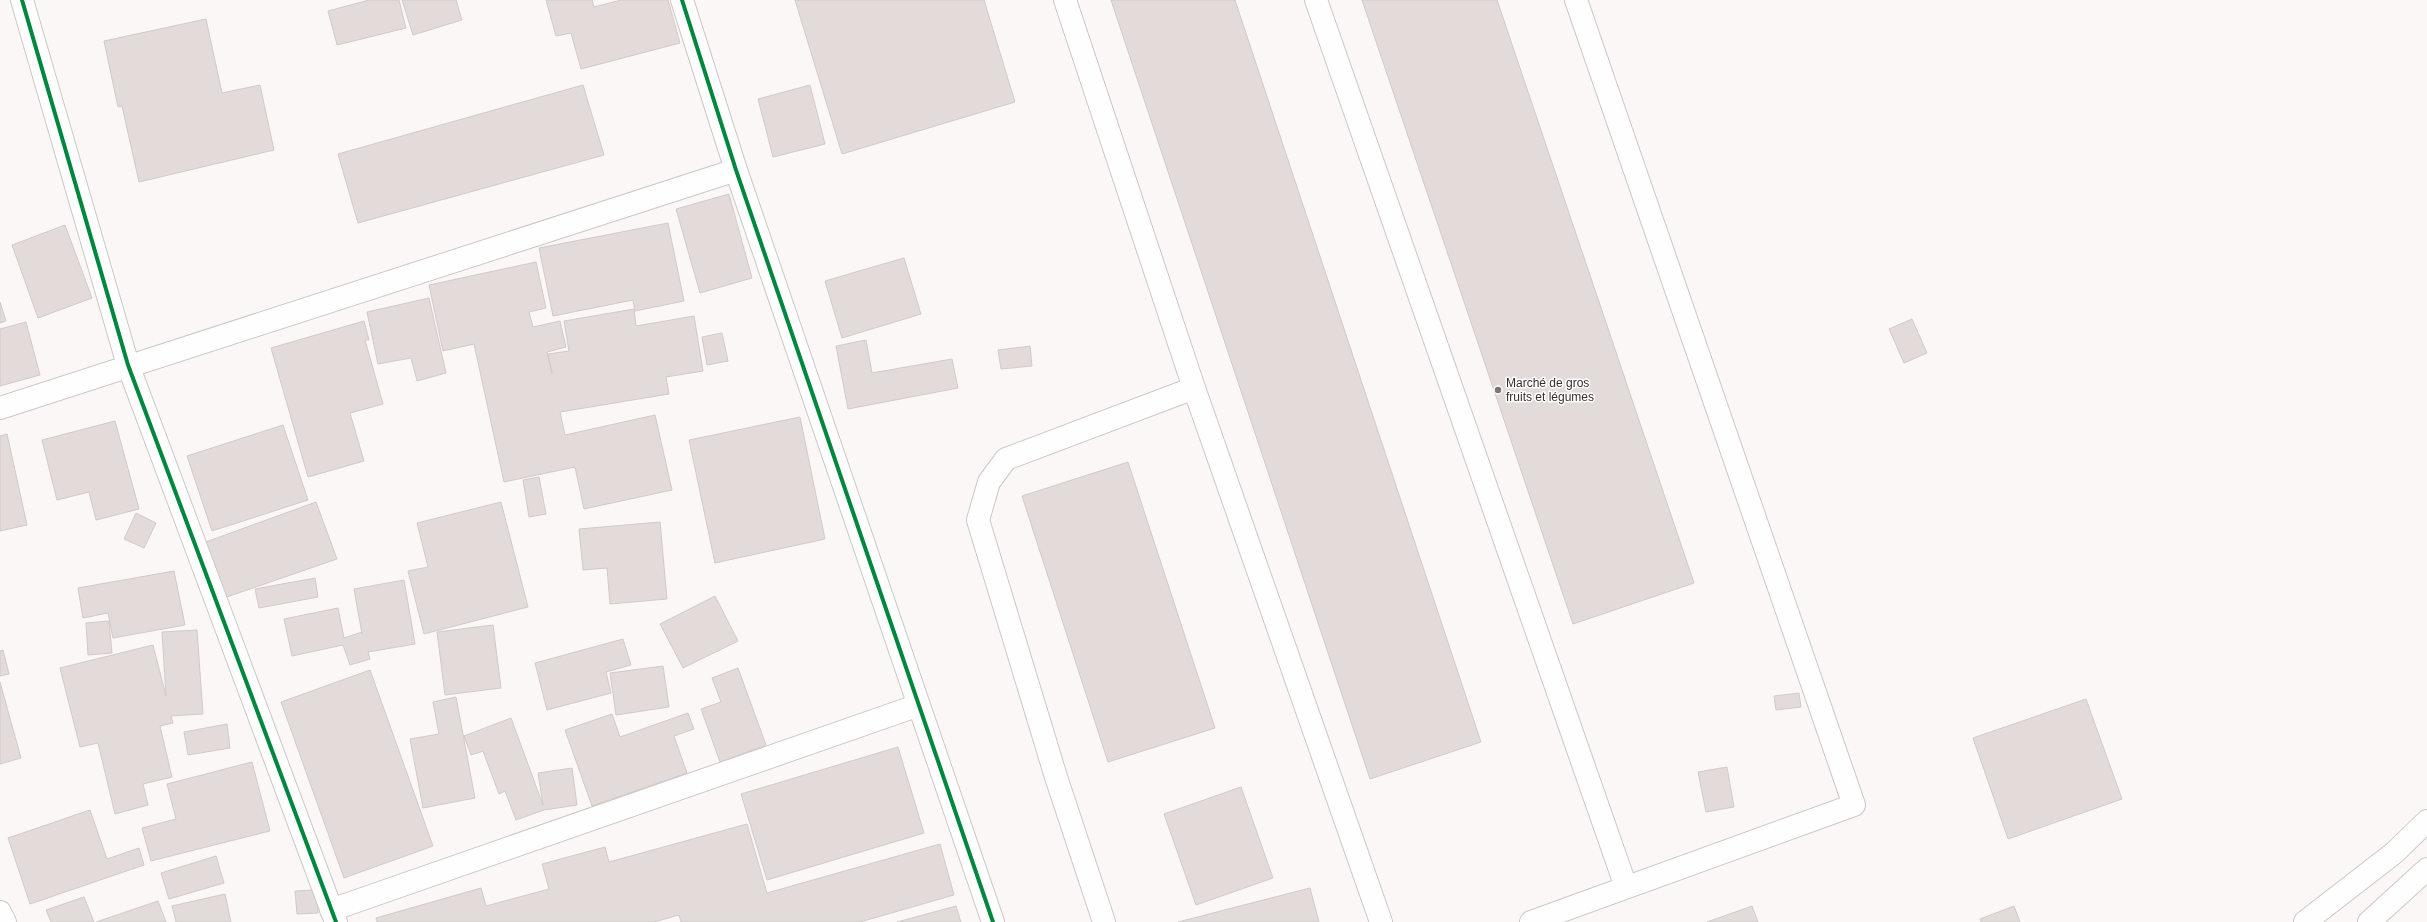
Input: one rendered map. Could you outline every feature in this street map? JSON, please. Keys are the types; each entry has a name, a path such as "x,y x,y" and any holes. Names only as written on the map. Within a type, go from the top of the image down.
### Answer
{"street":[{"path":"22,0 128,365 333,916 920,705"},
{"path":"682,0 736,170 993,922"},
{"path":"1065,0 1194,388 1381,922"},
{"path":"1316,0 1626,887"},
{"path":"1531,922 1854,804 1576,0"},
{"path":"0,408 128,365 736,170"},
{"path":"1104,922 1056,777 978,520 990,482 1006,459 1194,388"},
{"path":"2305,922 2394,852 2427,821"},
{"path":"2369,922 2427,869"},
{"path":"0,912 5,922"}],"building":[{"path":"369,0 399,0 406,28 337,45 328,11"},
{"path":"402,0 456,0 462,20 413,35"},
{"path":"546,0 592,0 594,7 621,0 668,0 680,43 581,69 571,33 556,36"},
{"path":"795,0 984,0 1015,102 842,154"},
{"path":"1111,0 1235,0 1481,742 1370,779"},
{"path":"1362,0 1497,0 1694,583 1573,624"},
{"path":"206,19 222,93 260,85 274,150 139,182 122,106 118,107 104,41"},
{"path":"583,85 604,155 358,223 338,154"},
{"path":"810,85 825,144 773,157 758,99"},
{"path":"729,194 752,278 700,293 676,209"},
{"path":"668,223 684,301 635,311 633,300 553,316 539,248"},
{"path":"65,225 92,298 38,318 12,245"},
{"path":"904,258 921,314 842,338 825,281"},
{"path":"536,262 546,308 529,312 533,327 560,321 566,347 547,352 552,373 548,354 569,351 564,321 634,309 636,326 694,316 703,371 666,377 669,394 560,412 565,435 655,415 672,490 584,509 575,467 504,482 474,344 443,351 429,285"},
{"path":"429,298 446,373 417,381 411,358 378,364 367,312"},
{"path":"0,302 6,321 0,323"},
{"path":"1912,319 1927,353 1904,363 1889,329"},
{"path":"364,321 369,340 365,340 383,404 350,413 364,461 308,477 271,348"},
{"path":"26,322 40,375 0,386 0,329"},
{"path":"722,333 728,361 707,365 702,337"},
{"path":"866,340 872,373 952,359 958,388 848,409 836,346"},
{"path":"1030,346 1032,366 1001,369 998,350"},
{"path":"800,417 825,539 715,563 689,440"},
{"path":"115,421 139,509 96,520 89,492 57,500 42,440"},
{"path":"283,425 308,500 212,531 187,456"},
{"path":"7,434 27,525 0,531 0,436"},
{"path":"1128,462 1215,728 1108,762 1022,496"},
{"path":"539,477 546,514 529,517 523,480"},
{"path":"316,502 337,559 224,598 203,543"},
{"path":"501,502 528,607 424,634 408,571 428,567 417,523"},
{"path":"136,513 156,523 144,548 124,539"},
{"path":"660,522 667,599 610,604 607,568 583,570 579,529"},
{"path":"174,571 185,625 113,638 108,613 83,618 78,588"},
{"path":"315,578 318,597 259,608 255,589"},
{"path":"404,580 415,644 368,652 370,659 350,665 343,645 292,656 284,619 338,608 344,638 362,632 354,589"},
{"path":"715,596 738,641 683,668 660,624"},
{"path":"109,621 112,653 88,655 86,623"},
{"path":"493,625 501,688 445,695 437,632"},
{"path":"197,630 203,714 171,716 173,723 160,726 172,777 143,784 148,805 115,814 98,743 80,747 60,668 153,645 166,696 162,632"},
{"path":"623,639 631,665 606,672 611,693 547,710 535,663"},
{"path":"3,650 9,674 0,676 0,651"},
{"path":"663,666 669,707 616,715 610,673"},
{"path":"738,668 766,745 720,762 701,709 721,702 712,678"},
{"path":"370,670 433,846 344,878 281,702"},
{"path":"0,682 21,758 0,764"},
{"path":"1799,693 1801,707 1776,710 1774,696"},
{"path":"456,697 475,798 423,808 410,739 439,734 433,702"},
{"path":"2086,699 2122,799 2008,839 1973,738"},
{"path":"688,713 694,729 674,736 687,773 592,806 565,730 612,714 620,737"},
{"path":"511,718 543,805 538,773 572,768 577,805 544,810 516,820 505,791 499,794 483,751 471,755 464,736"},
{"path":"227,724 230,748 188,755 184,732"},
{"path":"898,747 924,833 767,880 741,794"},
{"path":"252,762 270,831 151,861 142,828 176,819 167,784"},
{"path":"1727,767 1734,807 1706,812 1698,772"},
{"path":"1241,787 1273,878 1196,905 1164,814"},
{"path":"90,810 107,859 139,848 144,865 30,904 8,838"},
{"path":"747,824 767,893 940,844 954,895 860,922 681,922 679,915 654,922 377,922 376,918 481,888 486,906 549,889 542,864 605,847 609,862"},
{"path":"216,856 224,883 169,899 161,873"},
{"path":"1310,888 1319,922 1178,922"},
{"path":"317,890 318,913 297,914 295,891"},
{"path":"225,894 231,922 176,922 172,906"},
{"path":"84,897 94,922 51,922 46,910"},
{"path":"158,901 166,922 96,922"},
{"path":"956,906 961,922 897,922"},
{"path":"1752,906 1758,922 1707,922"},
{"path":"2014,906 2020,922 1981,922 1980,919"}],"cycle path":[{"path":"22,0 128,365 336,922"},
{"path":"682,0 736,170 993,922"}],"place":[{"name":"Marché de gros fruits et légumes","path":"1498,390"}]}
